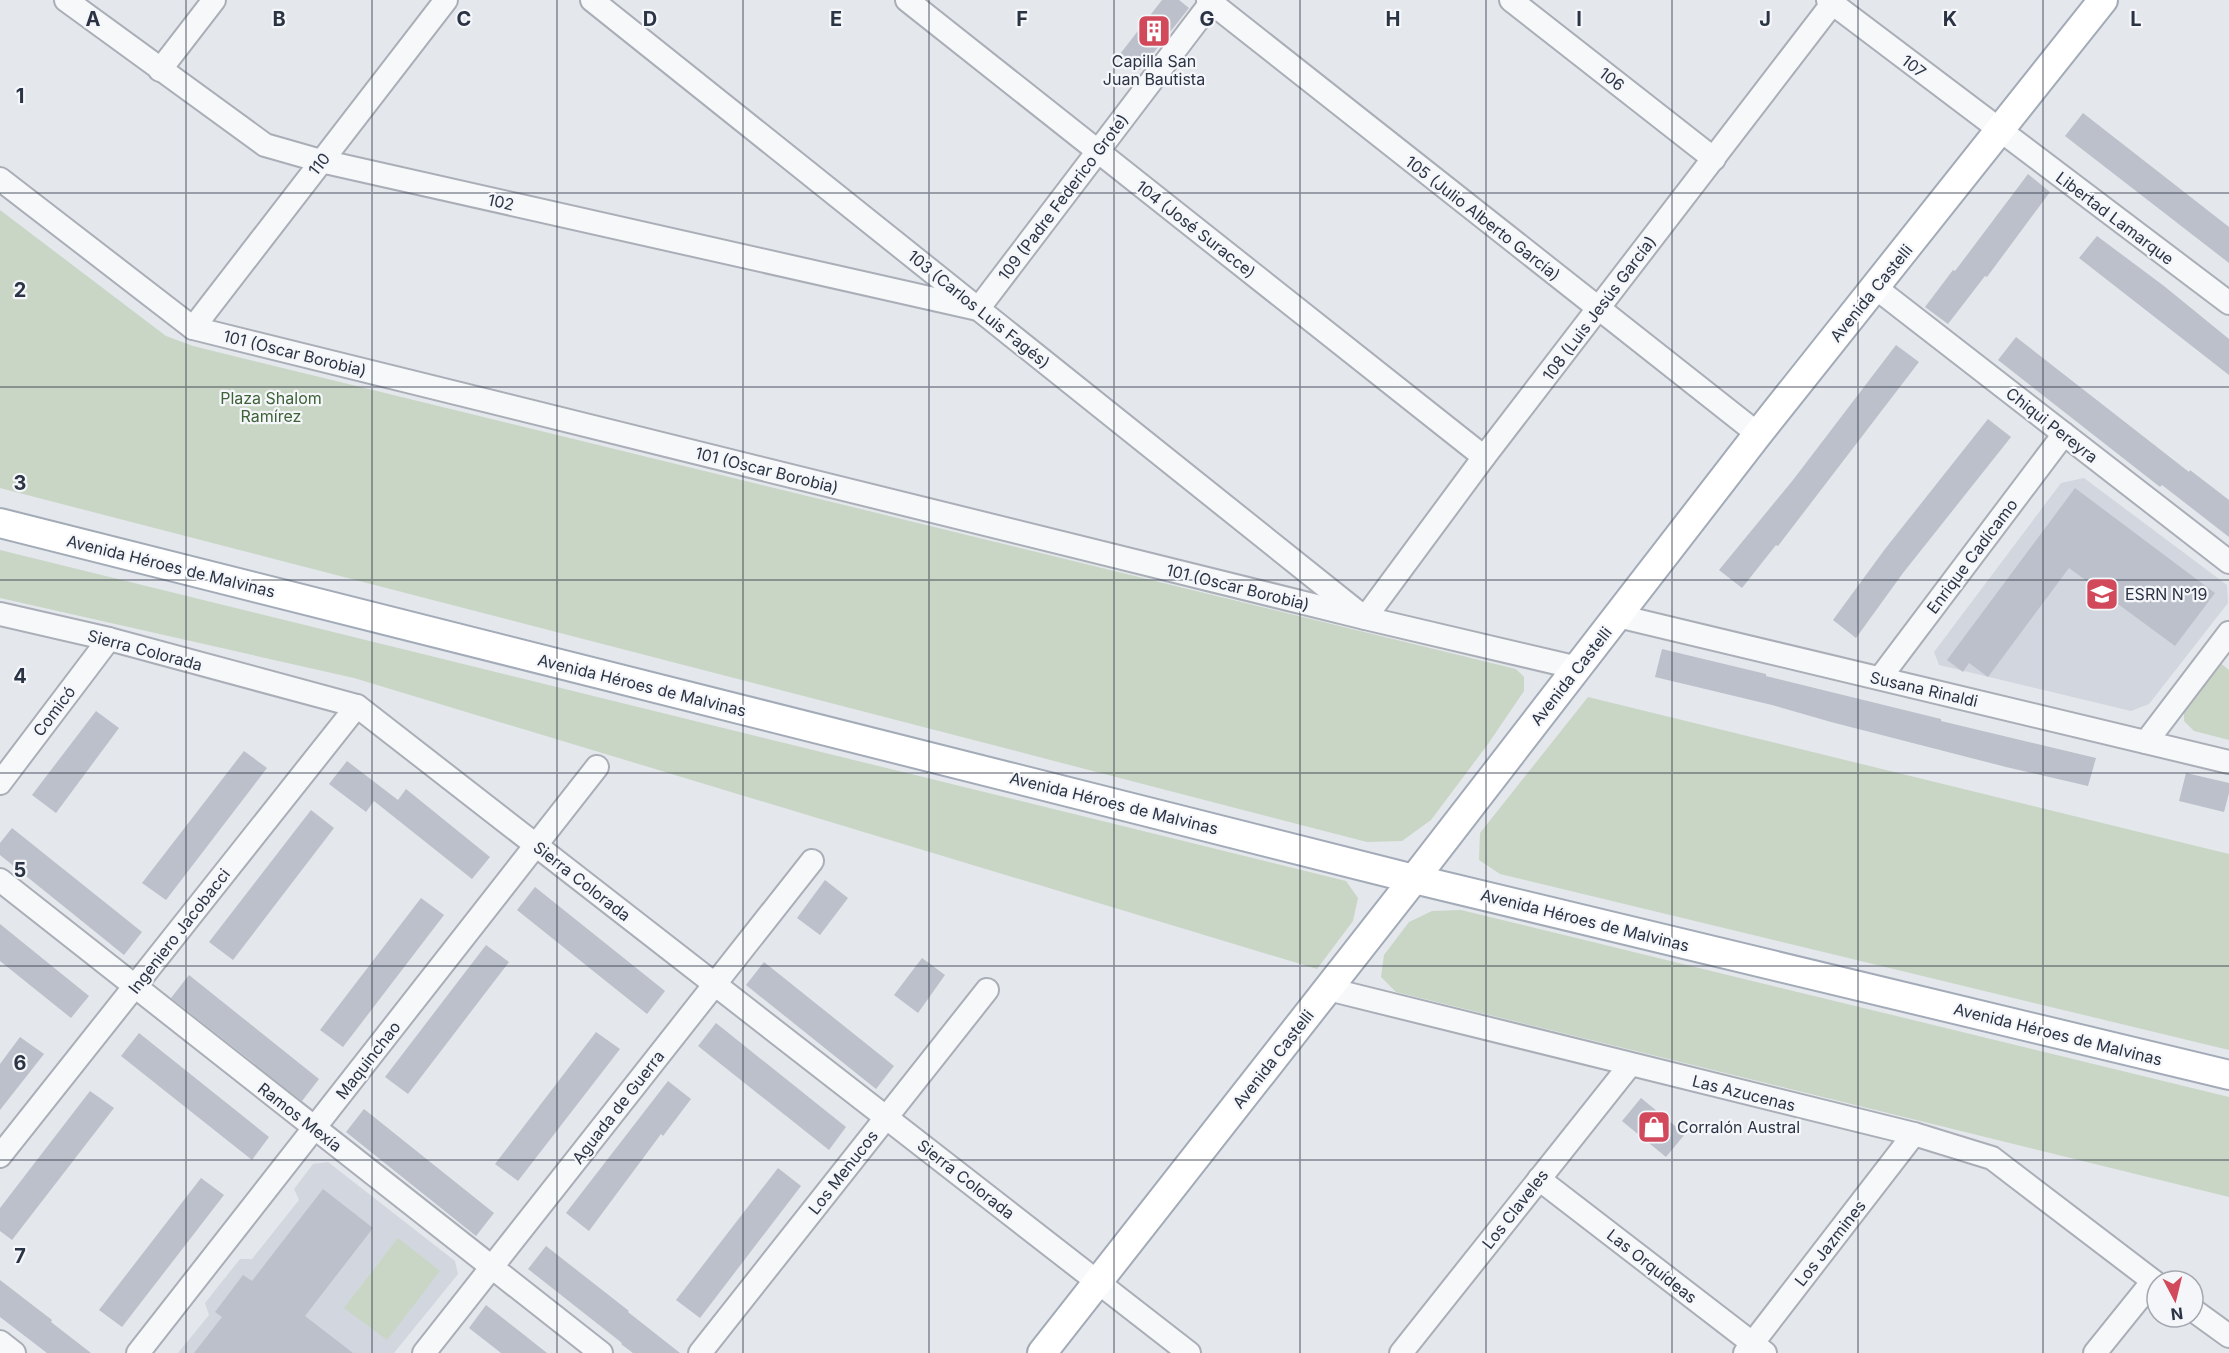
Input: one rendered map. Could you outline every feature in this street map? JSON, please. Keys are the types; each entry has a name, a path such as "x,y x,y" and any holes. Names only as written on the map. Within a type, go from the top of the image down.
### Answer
{"main road":[{"name":"Avenida Castelli","path":"1042,1353 1414,879 1758,434 2103,0"},
{"name":"Avenida Héroes de Malvinas","path":"0,523 1414,879 2229,1075"}],"street":[{"name":"102","path":"66,0 265,145 321,162 978,309"},
{"path":"160,70 214,0"},
{"name":"110","path":"193,328 446,0"},
{"name":"103 (Carlos Luis Fagés)","path":"592,0 1365,618"},
{"name":"104 (José Suracce)","path":"907,0 1484,458"},
{"name":"106","path":"1511,0 1714,159"},
{"name":"109 (Padre Federico Grote)","path":"978,309 1211,1"},
{"name":"105 (Julio Alberto García)","path":"1211,1 1598,310 1758,434"},
{"name":"108 (Luis Jesús García)","path":"1365,618 1832,1"},
{"name":"107","path":"1832,1 2000,132"},
{"name":"Libertad Lamarque","path":"2000,132 2229,303"},
{"name":"101 (Oscar Borobia)","path":"0,179 193,328 1365,618 1578,668"},
{"name":"Chiqui Pereyra","path":"1875,288 2229,562"},
{"name":"Enrique Cadícamo","path":"1880,678 2064,434"},
{"name":"Sierra Colorada","path":"0,614 108,639 357,706 1189,1353"},
{"name":"Susana Rinaldi","path":"1618,616 2229,762"},
{"path":"2146,742 2229,633"},
{"name":"Comicó","path":"0,783 108,639"},
{"name":"Ingeniero Jacobacci","path":"0,1156 357,706"},
{"name":"Maquinchao","path":"138,1353 597,767"},
{"name":"Aguada de Guerra","path":"424,1353 812,861"},
{"name":"Ramos Mexía","path":"0,880 601,1353"},
{"name":"Las Azucenas","path":"1328,988 1914,1134 1992,1158 2145,1274"},
{"name":"Los Menucos","path":"700,1353 987,990"},
{"name":"Los Claveles","path":"1401,1353 1630,1065"},
{"name":"Los Jazmines","path":"1754,1350 1914,1134"},
{"name":"Las Orquídeas","path":"1539,1179 1754,1350"},
{"path":"2095,1353 2145,1294"},
{"path":"2205,1319 2229,1336"},
{"path":"0,1342 14,1353"}],"shaded area":[{"name":"ESRN N°19","path":"2084,478 2227,585 2228,603 2149,704 2131,711 1939,665 1934,652 2061,483"},
{"path":"328,1162 455,1261 458,1274 394,1353 178,1353 209,1315 205,1303 240,1259 252,1259 299,1200 294,1189 313,1164"}],"green space":[{"name":"Plaza Shalom Ramírez","path":"0,210 166,336 193,346 1516,669 1524,677 1524,691 1431,820 1402,841 1367,842 0,488"},
{"path":"0,550 1346,881 1358,898 1353,921 1317,969 354,678 0,598"},
{"path":"2219,662 2229,670 2229,740 2194,731 2184,721 2184,710"},
{"path":"1588,697 2229,854 2229,1050 1500,874 1479,860 1480,833"},
{"path":"1461,910 2229,1097 2229,1197 1396,992 1381,977 1384,955 1409,922 1432,911"},
{"path":"398,1238 440,1271 387,1340 344,1308"}],"building":[{"name":"Capilla San Juan Bautista","path":"1162,0 1179,0 1189,8 1140,70 1120,54"},
{"path":"2083,113 2229,227 2229,263 2065,136"},
{"path":"2028,174 2050,192 1987,277 1985,276 1948,324 1925,307"},
{"path":"2097,236 2229,339 2229,375 2079,258"},
{"path":"2016,337 2189,472 2190,470 2229,500 2229,537 2162,485 2160,487 1998,360"},
{"path":"1896,345 1919,362 1778,546 1776,545 1742,588 1719,570 1793,480"},
{"path":"1988,419 2011,437 1903,573 1856,638 1833,620 1885,549"},
{"path":"2075,488 2215,593 2175,646 2069,568 1988,677 1969,663 1963,672 1947,660"},
{"path":"1662,649 1941,719 1941,721 2096,758 2088,786 1655,677"},
{"path":"96,711 119,728 56,813 32,795"},
{"path":"244,751 267,768 166,900 142,883"},
{"path":"347,761 398,800 406,789 490,857 472,879 374,801 366,812 329,784"},
{"path":"2186,773 2229,783 2224,812 2179,801"},
{"path":"311,810 334,828 233,960 209,942"},
{"path":"12,828 142,932 124,955 0,855 0,843"},
{"path":"825,880 848,898 820,935 797,918"},
{"path":"535,887 665,991 647,1014 517,910"},
{"path":"421,898 444,915 343,1047 320,1030"},
{"path":"0,924 89,996 71,1018 0,961"},
{"path":"486,945 509,962 408,1094 385,1077"},
{"path":"922,958 945,975 918,1013 894,995"},
{"path":"764,962 894,1066 876,1089 746,985"},
{"path":"189,975 319,1079 302,1101 171,998"},
{"path":"716,1023 846,1127 829,1150 698,1046"},
{"path":"596,1032 620,1049 518,1181 495,1164"},
{"path":"139,1033 269,1137 252,1160 121,1056"},
{"path":"20,1037 44,1054 0,1110 0,1064"},
{"path":"668,1081 691,1099 663,1136 661,1134 589,1231 566,1213"},
{"path":"90,1091 114,1108 12,1240 0,1231 0,1208"},
{"name":"Corralón Austral","path":"1641,1098 1685,1134 1666,1157 1622,1121"},
{"path":"364,1109 494,1213 476,1236 346,1132"},
{"path":"778,1168 801,1186 700,1318 676,1300"},
{"path":"201,1178 224,1195 122,1327 99,1310"},
{"path":"323,1189 373,1228 305,1316 353,1353 194,1353 222,1317 215,1312 243,1275 252,1281"},
{"path":"546,1246 680,1353 633,1353 621,1344 528,1269"},
{"path":"0,1280 91,1353 47,1353 0,1317"},
{"path":"486,1305 547,1353 501,1353 469,1328"}],"place":[{"name":"Capilla San Juan Bautista","path":"1154,31"},
{"name":"ESRN N°19","path":"2102,594"},
{"name":"Corralón Austral","path":"1654,1127"}]}
